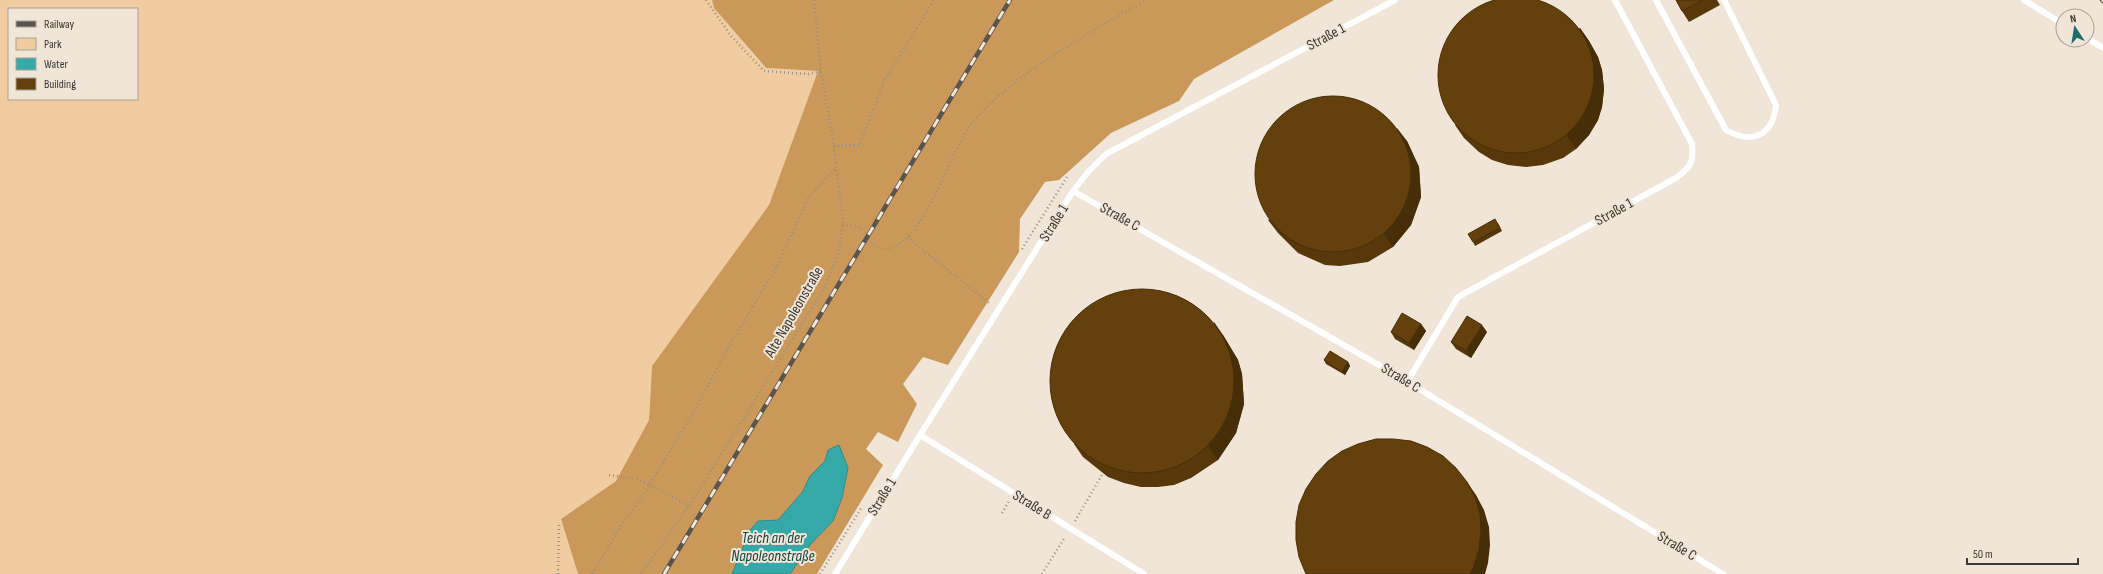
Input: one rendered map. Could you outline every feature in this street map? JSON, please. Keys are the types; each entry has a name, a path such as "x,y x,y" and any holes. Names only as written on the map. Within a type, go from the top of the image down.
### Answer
{"lane":[{"name":"Straße 1","path":"835,574 1073,191 1089,171 1106,154 1395,0"},
{"name":"Straße 1","path":"1407,382 1458,297 1676,178 1688,170 1694,158 1692,144 1615,0"},
{"path":"1656,0 1726,130 1735,136 1746,138 1758,136 1765,132 1771,125 1776,105 1724,0"},
{"path":"2024,0 2055,19"},
{"name":"Straße C","path":"1073,191 1407,382 1723,574"},
{"name":"Straße B","path":"920,435 1144,574"}],"path":[{"path":"706,0 731,36 764,71 808,74 821,71"},
{"name":"Alte Napoleonstraße","path":"641,574 689,506 825,287 839,251 843,224 834,146 821,71 814,0"},
{"path":"834,146 860,145 884,81 934,0"},
{"path":"843,224 854,224 860,226 874,246 883,249 892,248 907,237 918,224 930,205 968,129 999,96 1080,39 1146,0"},
{"path":"592,574 622,524 650,485 776,268 809,197 836,167"},
{"path":"907,237 989,303"},
{"path":"1076,518 1103,473"},
{"path":"609,475 638,479 689,506"},
{"path":"1002,513 1007,504"},
{"path":"558,574 559,524"},
{"path":"1042,574 1065,537"}],"green space":[{"path":"0,0 712,0 714,8 765,68 818,71 769,205 652,366 649,420 616,481 561,519 578,574 0,574"}],"shaded area":[{"path":"712,0 1334,0 1194,79 1179,101 1111,133 1059,180 1045,182 1020,219 1019,252 948,365 923,357 903,384 917,404 898,442 878,432 866,449 883,465 817,574 790,574 810,545 833,521 842,498 848,468 828,450 825,461 810,476 803,491 778,520 758,521 750,530 732,574 578,574 561,519 616,481 649,420 652,366 769,205 818,71 766,68 714,8"}],"water":[{"name":"Teich an der Napoleonstraße","path":"839,445 848,468 842,498 833,521 810,545 790,574 732,574 750,530 758,521 778,520 803,491 810,476 825,461 828,450"}],"building":[{"path":"1497,-1 1535,-1 1546,2 1566,14 1577,25 1589,45 1594,67 1594,83 1589,105 1577,125 1566,136 1546,148 1524,153 1508,153 1486,148 1466,136 1455,125 1443,105 1438,83 1438,67 1443,45 1455,25 1472,10 1486,2"},
{"path":"1676,0 1703,0 1682,11"},
{"path":"1325,96 1341,96 1356,99 1370,105 1383,113 1394,124 1408,151 1411,174 1410,189 1402,211 1394,224 1383,235 1356,249 1341,252 1325,252 1310,249 1296,243 1283,235 1272,224 1258,197 1255,182 1255,166 1258,151 1264,137 1272,124 1283,113 1310,99"},
{"path":"1495,219 1500,228 1473,242 1468,234"},
{"path":"1151,289 1160,290 1186,300 1201,310 1213,322 1223,337 1230,354 1233,363 1233,399 1223,425 1213,440 1201,452 1186,462 1160,472 1133,473 1124,472 1098,462 1083,452 1071,440 1061,425 1051,399 1050,372 1051,363 1061,337 1071,322 1083,310 1098,300 1124,290"},
{"path":"1402,313 1421,324 1409,343 1391,332"},
{"path":"1467,316 1482,325 1466,351 1451,342"},
{"path":"1330,351 1348,362 1342,372 1324,360"},
{"path":"1376,439 1411,441 1427,447 1443,456 1456,468 1467,482 1475,497 1480,514 1481,532 1479,549 1470,574 1306,574 1299,557 1296,540 1296,522 1299,505 1306,489 1316,474 1328,461 1342,451 1358,444"}],"railway":[{"path":"664,574 1010,0"}]}
